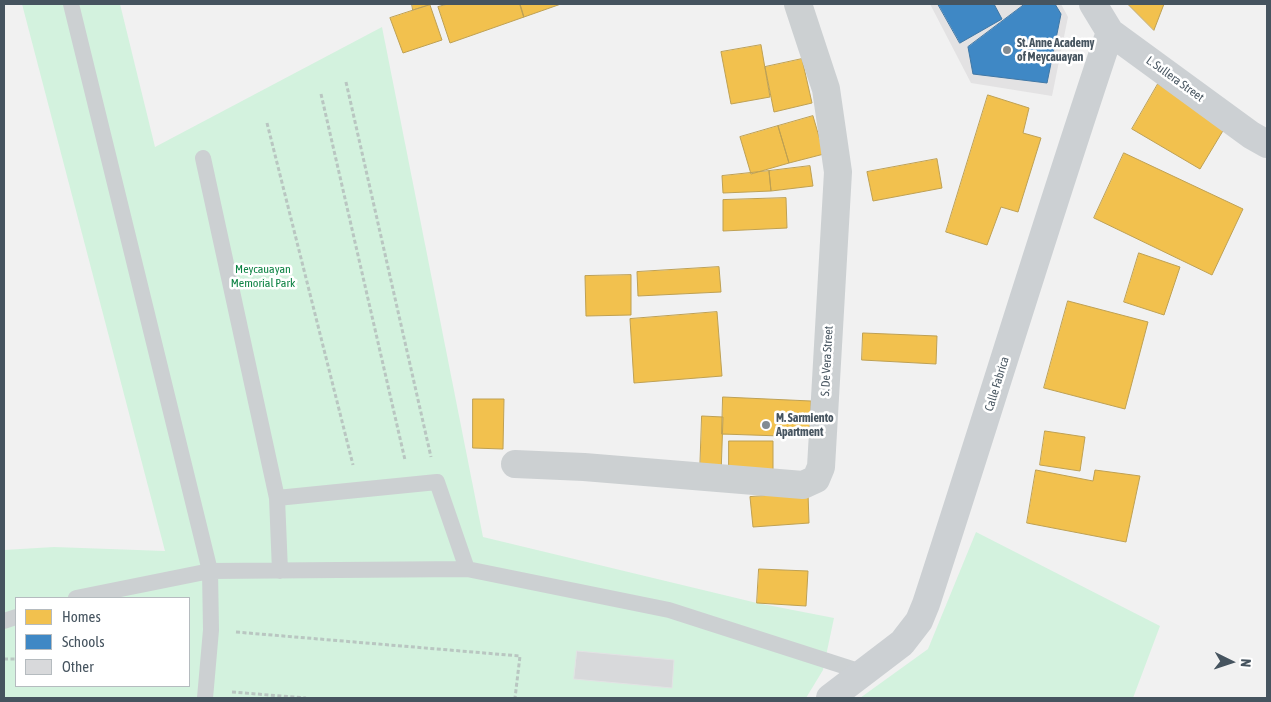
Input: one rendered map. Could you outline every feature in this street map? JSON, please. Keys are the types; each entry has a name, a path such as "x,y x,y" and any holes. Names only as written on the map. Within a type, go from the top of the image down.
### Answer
{"street":[{"name":"S. De Vera Street","path":"515,464 584,467 803,485 816,479 821,468 838,172 826,89 798,4"},
{"name":"L. Sullera Street","path":"1093,4 1110,32 1267,144"},
{"name":"Calle Fabrica","path":"830,698 902,643 919,622 1110,32"}],"lane":[{"path":"71,4 210,571 211,630 206,694"},
{"path":"203,158 277,498 280,571"},
{"path":"277,498 437,482 467,569"},
{"path":"81,597 210,571 467,569 669,610 864,673"}],"path":[{"path":"346,82 437,482"},
{"path":"320,94 411,485"},
{"path":"267,123 360,490"},
{"path":"211,630 520,656 516,698"},
{"path":"206,694 306,698"}],"shaded area":[{"name":"St. Anne Academy of Meycauayan","path":"930,4 1061,4 1068,17 1052,96 971,83"}],"green space":[{"name":"Meycauayan Memorial Park","path":"22,4 120,4 155,147 382,27 483,537 757,603 834,618 823,670 806,698 4,698 4,550 54,547 165,551"},
{"path":"976,532 1160,626 1133,698 860,698 928,649"}],"building: Homes":[{"path":"412,4 432,4 413,10"},
{"path":"448,4 520,4 524,17 450,43 438,7"},
{"path":"520,4 561,4 524,17"},
{"path":"1128,4 1164,4 1154,30"},
{"path":"430,5 442,40 403,53 390,18"},
{"path":"761,45 770,97 731,104 721,52"},
{"path":"802,59 812,103 774,112 765,67"},
{"path":"1158,84 1227,124 1200,169 1132,129"},
{"path":"988,95 1029,108 1023,133 1041,138 1018,212 1001,207 987,245 946,232"},
{"path":"813,116 824,154 789,163 778,126"},
{"path":"778,126 789,163 751,174 740,137"},
{"path":"1124,153 1243,209 1212,275 1094,218"},
{"path":"937,159 942,188 873,201 867,172"},
{"path":"810,166 813,186 771,191 769,171"},
{"path":"769,171 771,191 723,193 722,176"},
{"path":"786,198 787,228 723,231 723,200"},
{"path":"1139,253 1180,267 1164,315 1124,302"},
{"path":"719,267 721,292 638,296 637,272"},
{"path":"631,275 631,315 586,316 585,276"},
{"path":"1068,301 1148,322 1125,409 1044,388"},
{"path":"717,312 722,376 634,383 630,319"},
{"path":"863,333 937,336 936,364 862,360"},
{"name":"M. Sarmiento Apartment","path":"723,397 811,401 810,437 722,434"},
{"path":"473,399 504,399 503,449 473,448"},
{"path":"702,416 723,417 721,475 700,474"},
{"path":"1045,431 1085,437 1080,471 1040,465"},
{"path":"729,441 773,441 773,472 729,472"},
{"path":"1036,470 1093,481 1095,470 1140,476 1126,542 1027,523"},
{"path":"808,493 809,523 753,527 750,497"},
{"path":"759,569 808,571 806,606 757,603"}],"building: Schools":[{"path":"938,4 994,4 1002,19 960,43"},
{"path":"1025,4 1055,4 1061,14 1047,83 973,74 968,47"}],"building: Other":[{"path":"577,651 674,660 672,688 574,679"}],"place":[{"name":"St. Anne Academy of Meycauayan","path":"1007,50"},
{"name":"M. Sarmiento Apartment","path":"766,425"}]}
